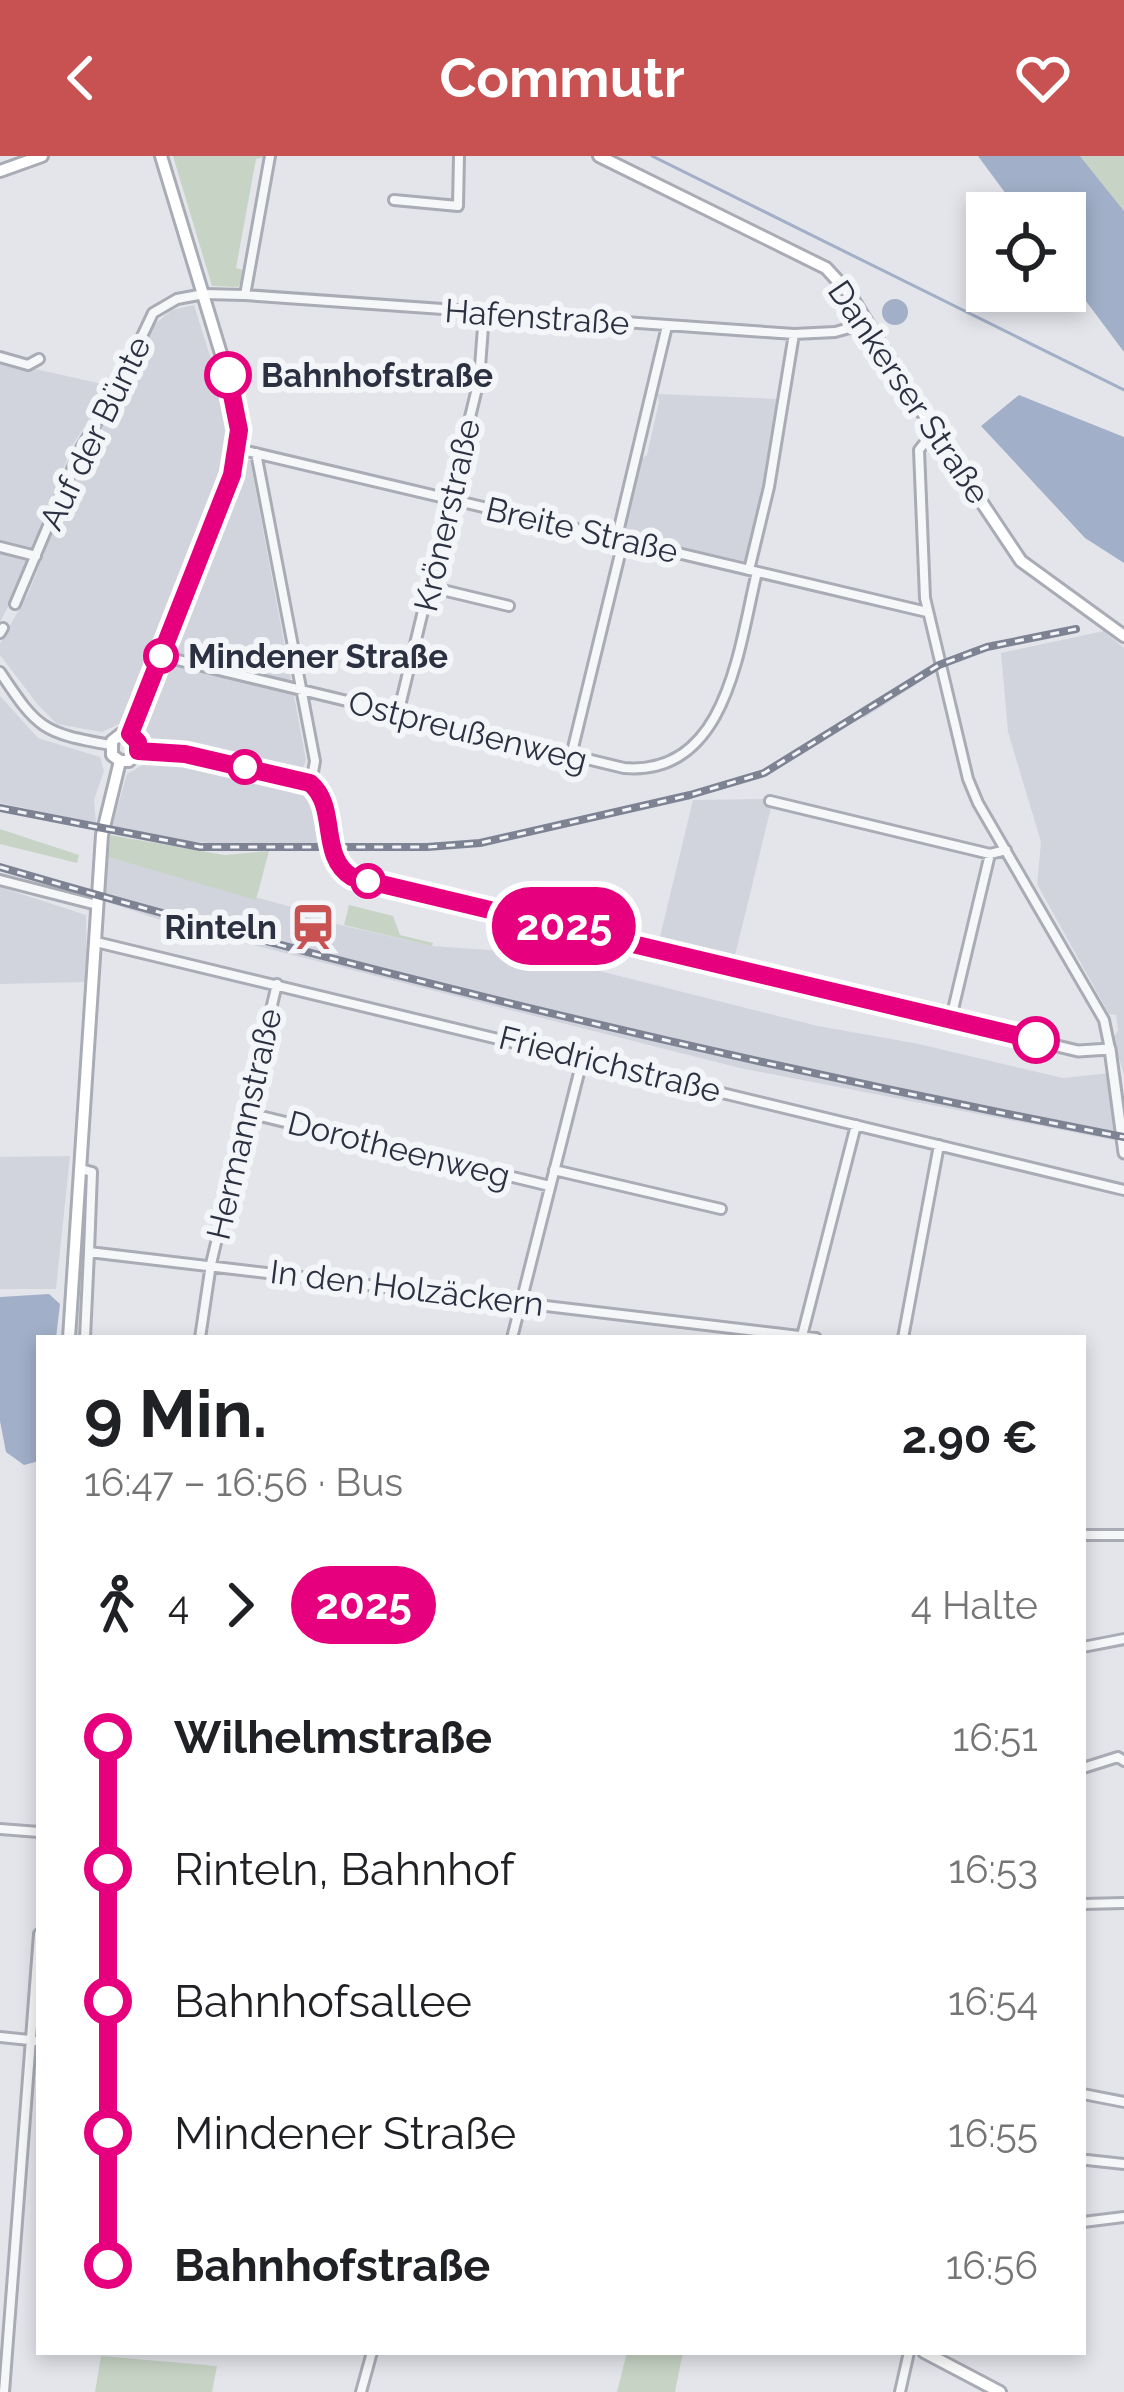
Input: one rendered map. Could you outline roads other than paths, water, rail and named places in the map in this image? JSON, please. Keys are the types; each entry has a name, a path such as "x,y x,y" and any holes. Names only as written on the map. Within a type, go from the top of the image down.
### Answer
{"main road":[{"path":"0,171 43,156"},
{"path":"130,734 227,495 238,449 237,412 161,156"},
{"name":"Dankerser Straße","path":"599,156 826,268 849,292 1021,561 1124,636"},
{"path":"130,734 138,742 138,751 129,761 120,761 112,755 111,745 117,735 130,734"},
{"path":"70,1335 97,905 106,808 120,761"},
{"path":"930,2355 1000,2392"}],"street":[{"path":"245,295 270,156"},
{"path":"394,200 458,206 459,156"},
{"name":"Hafenstraße","path":"204,294 794,334 836,332 868,322"},
{"name":"Auf der Bünte","path":"15,604 81,448 117,389 153,313 177,298 204,294"},
{"name":"Krönerstraße","path":"398,714 479,380 484,314"},
{"path":"571,756 667,326"},
{"path":"753,571 794,334"},
{"path":"0,356 28,364 39,359"},
{"path":"934,431 919,450 927,612 968,779 1104,1020 1124,1153"},
{"name":"Breite Straße","path":"238,449 927,612"},
{"path":"256,453 315,761 310,783"},
{"path":"0,547 36,556"},
{"name":"Ostpreußenweg","path":"161,656 637,770 675,759 700,741 710,726 729,683 753,571"},
{"path":"430,587 508,606"},
{"path":"0,672 26,711 49,731 111,745"},
{"path":"138,751 185,754 310,783 322,799 340,868 352,877 1078,1051 1110,1049"},
{"path":"770,801 990,854 1006,850"},
{"path":"951,1018 990,854"},
{"path":"0,880 97,905"},
{"name":"Friedrichstraße","path":"96,942 1124,1190"},
{"name":"Hermannstraße","path":"200,1335 211,1264 277,984"},
{"path":"513,1335 583,1057"},
{"name":"Dorotheenweg","path":"248,1113 550,1186"},
{"path":"802,1335 856,1125"},
{"path":"904,1335 939,1145"},
{"path":"81,1168 92,1172 85,1335"},
{"path":"554,1170 722,1209"},
{"name":"In den Holzäckern","path":"89,1252 794,1335"},
{"path":"1086,1535 1124,1535"},
{"path":"1086,1646 1124,1639"},
{"path":"1086,1767 1118,1756 1124,1761"},
{"path":"0,1829 36,1832"},
{"path":"1086,1904 1124,1903"},
{"path":"0,2037 35,2040 4,2392"},
{"path":"1086,2095 1124,2102"},
{"path":"1087,2160 1124,2164"},
{"path":"1086,2222 1124,2217"},
{"path":"361,2392 371,2355"},
{"path":"900,2392 908,2355"}],"water":[{"path":"978,156 1080,156 1124,211 1124,352 1086,301 1086,192 1005,192"},
{"path":"895,299 908,312 895,325 882,312"},
{"path":"1019,395 1124,437 1124,563 1085,538 981,426"},
{"path":"49,1294 60,1304 56,1335 36,1335 36,1462 24,1465 6,1452 0,1421 0,1297"}],"waterway":[{"path":"652,156 1124,390"}],"railway":[{"path":"0,808 200,847 480,843 690,795 764,773 939,665 987,647 1076,629"},
{"path":"0,867 559,1015 1124,1137"}],"place":[{"name":"Bahnhofstraße","path":"228,375"},
{"name":"Mindener Straße","path":"161,656"},
{"name":"Rinteln","path":"313,927"}]}
